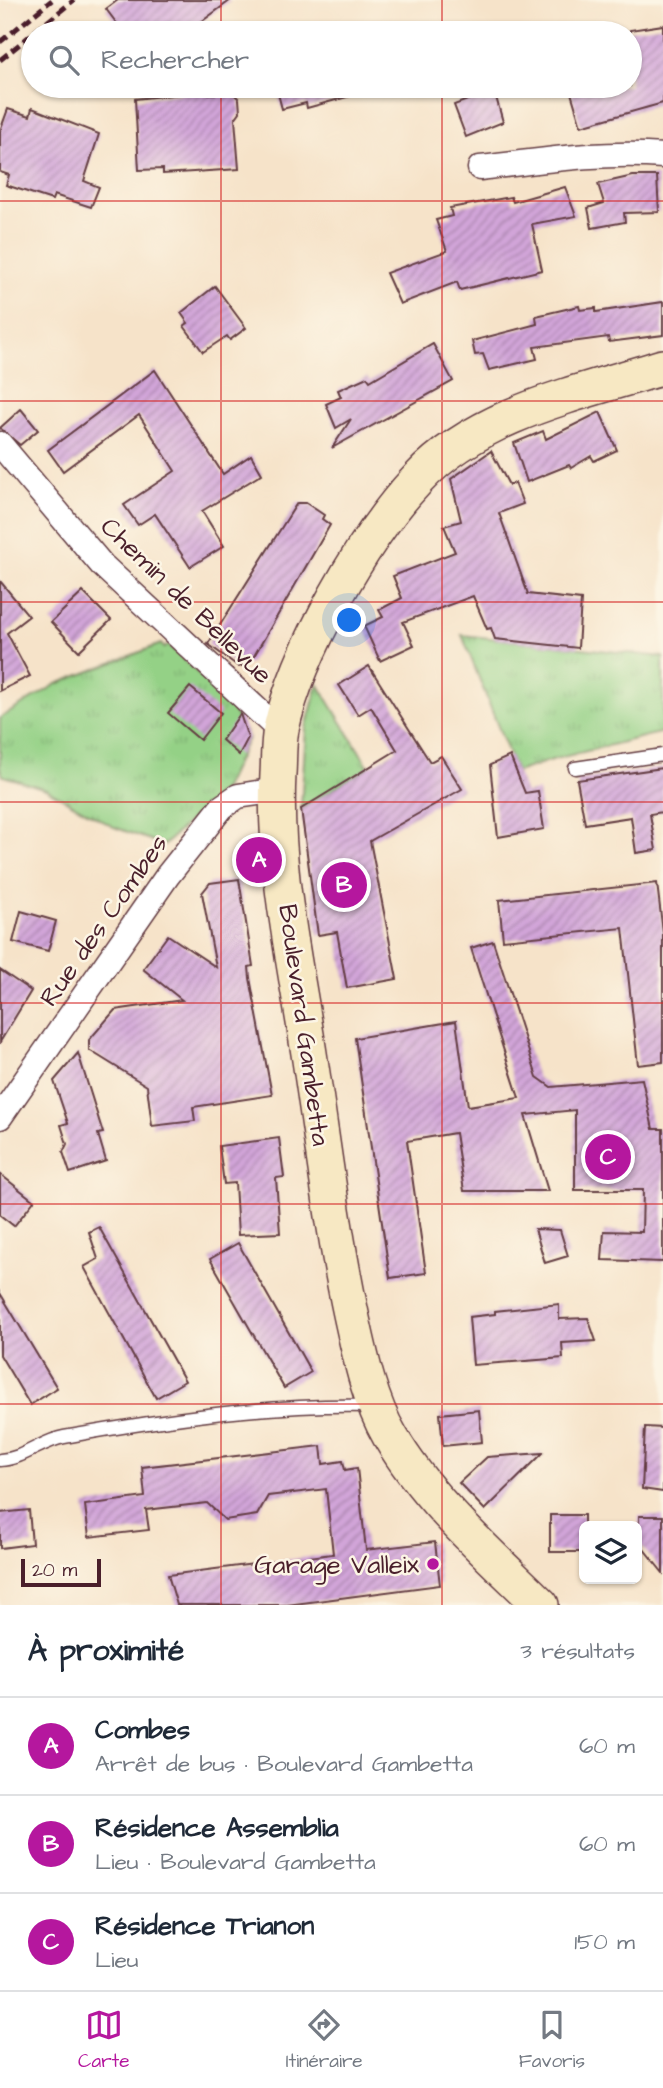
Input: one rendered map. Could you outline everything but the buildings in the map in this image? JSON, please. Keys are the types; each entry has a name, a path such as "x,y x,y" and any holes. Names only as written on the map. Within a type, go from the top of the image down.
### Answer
{"main road":[{"name":"Boulevard Gambetta","path":"541,1605 450,1512 405,1459 389,1434 360,1356 342,1272 283,878 277,790 281,732 312,645 344,581 384,518 420,475 463,442 522,412 663,367"}],"street":[{"path":"480,168 556,159 638,154 663,156"},
{"name":"Chemin de Bellevue","path":"0,444 102,565 281,732"},
{"name":"Rue des Combes","path":"0,1117 168,875 222,807 238,796 277,790"}],"lane":[{"path":"575,768 663,755"},
{"path":"0,1460 13,1460 52,1439 121,1427 328,1405 377,1406"}],"green space":[{"path":"462,635 663,657 663,732 555,759 516,772"},
{"path":"161,644 164,648 169,645 224,699 248,738 224,789 164,845 114,827 46,789 3,776 0,768 0,718 57,684"},
{"path":"318,684 369,767 301,809 306,728"}],"railway":[{"path":"26,21 52,0"},
{"path":"48,21 74,0"},
{"path":"0,42 21,25"},
{"path":"0,60 21,43"}],"place":[{"name":"Combes","path":"259,860"},
{"name":"Résidence Assemblia","path":"344,885"},
{"name":"Résidence Trianon","path":"608,1157"},
{"name":"Garage Valleix","path":"433,1564"}]}
